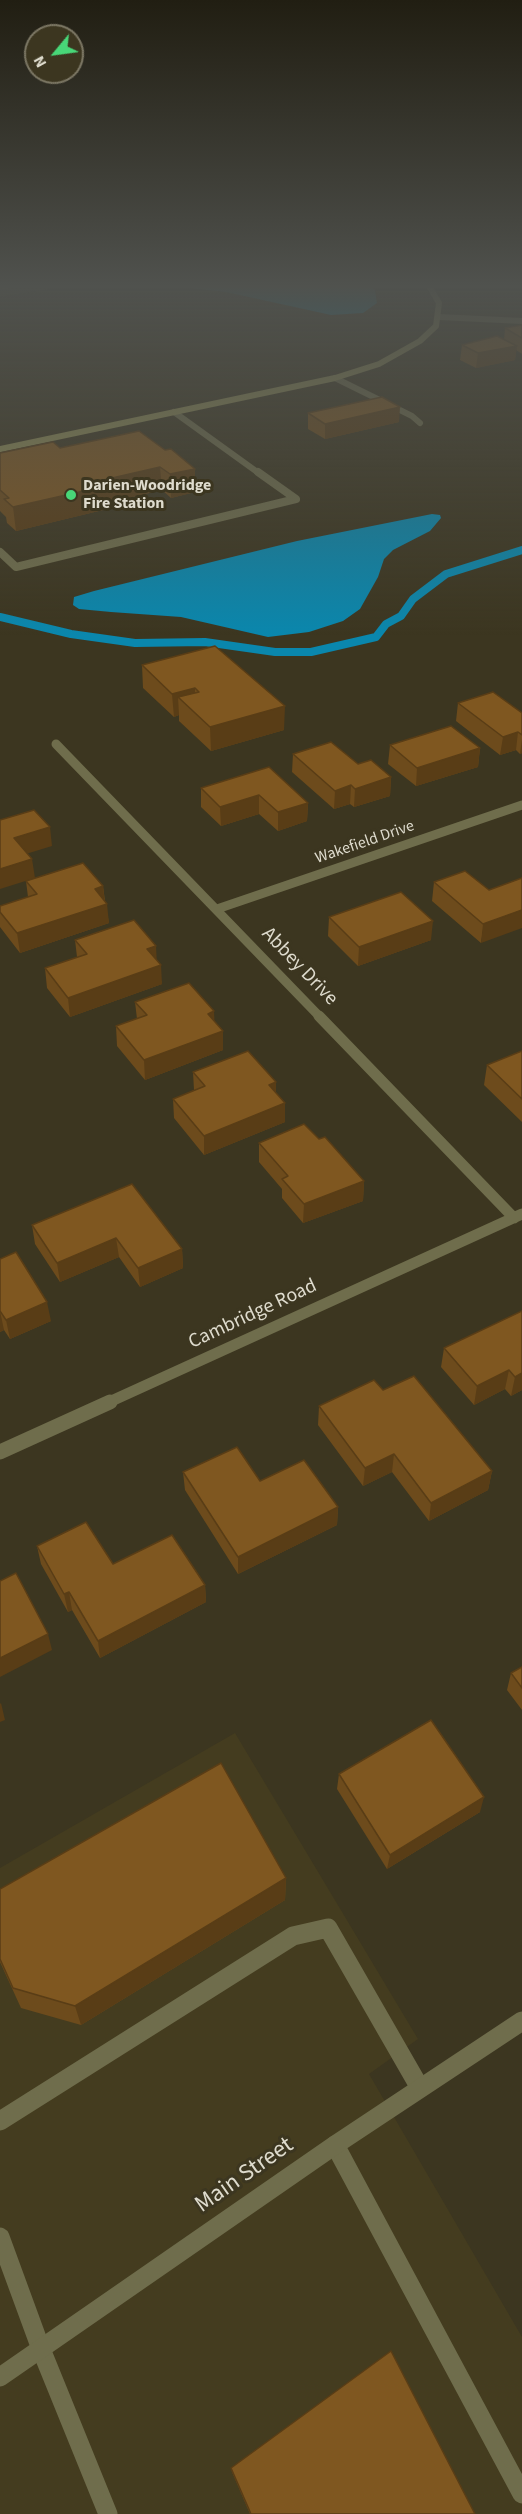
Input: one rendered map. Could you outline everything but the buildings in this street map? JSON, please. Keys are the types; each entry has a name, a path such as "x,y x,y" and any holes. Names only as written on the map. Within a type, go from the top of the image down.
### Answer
{"street":[{"path":"0,449 225,401"},
{"path":"382,401 412,416 420,423"},
{"path":"0,552 16,567 296,499 174,412"},
{"name":"Abbey Drive","path":"56,744 518,1216"},
{"name":"Wakefield Drive","path":"218,909 522,805"},
{"name":"Cambridge Road","path":"0,1452 518,1216"},
{"path":"0,2121 293,1936 328,1928 420,2088"},
{"name":"Main Street","path":"0,2377 335,2145 522,2021"},
{"path":"335,2145 522,2494"},
{"path":"0,2237 41,2349 108,2514"}],"shaded area":[{"path":"235,1733 418,2039 369,2074 522,2337 522,2514 0,2514 0,1868"}],"water":[{"path":"432,514 440,515 441,518 430,531 393,550 384,559 378,577 360,609 343,621 309,632 268,637 181,617 79,609 73,605 74,597 94,591 297,541"}],"waterway":[{"path":"0,617 71,634 135,643 205,642 275,652 311,652 376,637 386,624 401,616 413,599 446,574 522,550"}],"place":[{"name":"Darien-Woodridge Fire Station","path":"71,495"}]}
